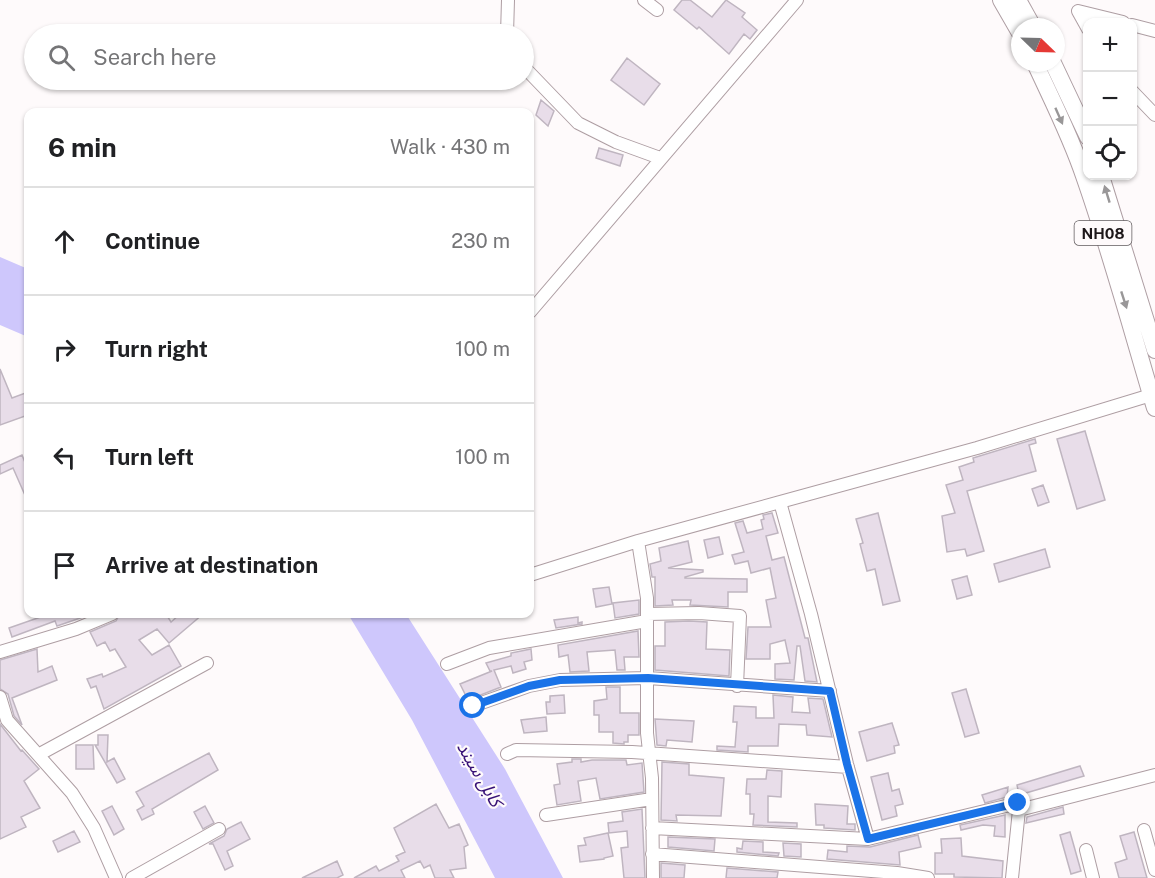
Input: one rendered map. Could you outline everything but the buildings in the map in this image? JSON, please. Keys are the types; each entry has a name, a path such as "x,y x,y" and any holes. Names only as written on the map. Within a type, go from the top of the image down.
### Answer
{"highway":[{"path":"1001,0 1011,18"},
{"path":"1018,0 1029,18"},
{"name":"NH08","path":"1039,72 1084,174 1130,319 1153,402"},
{"path":"1057,72 1083,126"},
{"name":"NH08","path":"1102,180 1155,350"}],"street":[{"path":"507,24 508,0"},
{"path":"644,0 657,10"},
{"path":"534,307 796,0"},
{"path":"1083,20 1078,11 1107,18"},
{"path":"1137,26 1155,31"},
{"path":"534,77 578,123 616,142 660,158"},
{"path":"1137,96 1155,115"},
{"path":"534,574 780,502 1153,402"},
{"path":"780,502 868,839"},
{"path":"638,542 647,598 647,733 652,800 652,878"},
{"path":"447,664 489,648 647,617 699,613 740,616 737,686"},
{"path":"0,652 76,629 102,618"},
{"path":"38,755 207,663"},
{"path":"473,706 529,686 560,680 648,678 830,691"},
{"path":"0,697 3,722 38,755 72,793 94,828 116,878"},
{"path":"507,754 516,750 649,753 848,767"},
{"path":"1019,810 1155,775"},
{"path":"546,815 652,800"},
{"path":"652,828 868,839 1018,803 1012,878"},
{"path":"132,878 219,829"},
{"path":"1144,830 1155,870"},
{"path":"1086,850 1093,878"},
{"path":"652,854 897,873 928,878"}],"water":[{"path":"0,257 24,267 24,335 0,325"},
{"name":"کابل سيند","path":"350,618 409,618 505,769 563,878 495,878 412,720"}],"route":[{"path":"473,706 529,686 560,680 648,678 830,691 868,839 1018,803"}]}
